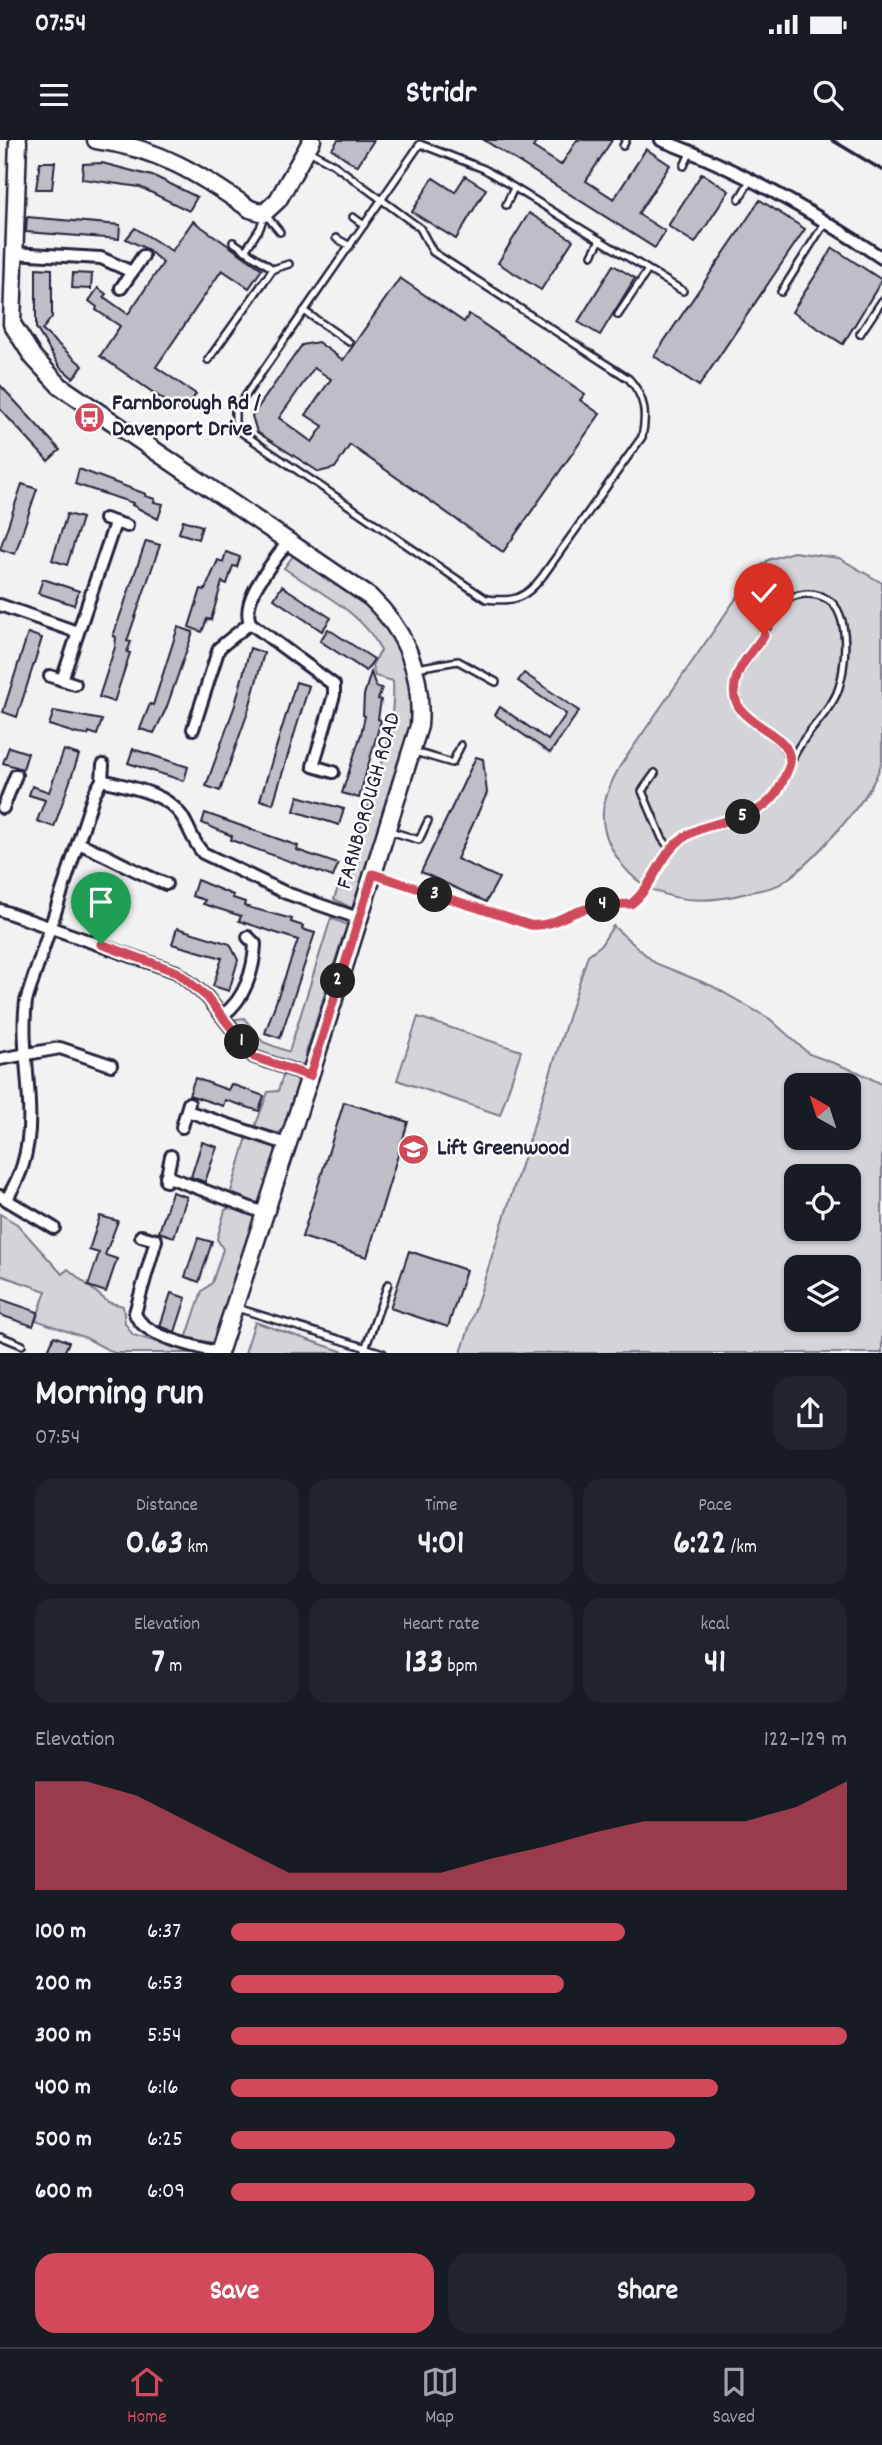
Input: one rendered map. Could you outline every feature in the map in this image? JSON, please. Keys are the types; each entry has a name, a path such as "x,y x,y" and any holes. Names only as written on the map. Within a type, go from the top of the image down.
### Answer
{"street":[{"name":"FARNBOROUGH ROAD","path":"18,140 6,326 60,386 370,597 385,611 407,645 416,668 421,700 419,726 412,751 310,1076 218,1353"},
{"path":"96,140 127,144 167,157 250,209 264,213 278,200 309,145"},
{"path":"661,140 751,179 826,221 882,258"},
{"path":"12,253 101,258 132,272"},
{"path":"121,288 143,256"},
{"path":"62,680 116,522"},
{"path":"288,541 250,600 247,616 250,623 334,685 334,695 313,766 333,772"},
{"path":"0,606 77,632"},
{"path":"193,729 219,648 250,623"},
{"path":"50,676 75,684"},
{"path":"54,1228 4,1198 23,1163 28,1136 23,1027 26,1001 94,794 102,780 103,765"},
{"path":"3,808 5,789 16,775"},
{"path":"102,780 159,797 173,806 203,853 286,892 358,918"},
{"path":"78,843 166,884"},
{"path":"0,910 152,961 192,983 223,1015 254,1057 310,1076"},
{"path":"223,1015 241,998 255,959 255,944 248,937"},
{"path":"0,1059 70,1050 111,1066"},
{"path":"181,1127 188,1107 286,1144"},
{"path":"172,1156 166,1178 264,1213"},
{"path":"141,1236 156,1240 135,1313 138,1323 148,1331 218,1353"}],"lane":[{"path":"309,145 381,201 420,228 433,252 629,379 640,391 646,417 642,437 529,594 505,601 486,599 235,428 235,411 350,246 364,225 381,201 420,144 484,169 683,291"},
{"path":"684,166 691,151"},
{"path":"739,199 751,179"},
{"path":"506,205 514,188"},
{"path":"264,213 280,232"},
{"path":"246,251 260,228 264,213"},
{"path":"353,217 364,225"},
{"path":"781,292 826,221"},
{"path":"336,238 350,246"},
{"path":"592,255 600,240"},
{"path":"233,242 273,269"},
{"path":"208,360 273,269 289,264"},
{"path":"618,316 648,270"},
{"path":"860,334 882,301"},
{"path":"304,311 349,342"},
{"path":"373,874 530,925 544,926 579,911 610,904 631,904 647,890 670,849 685,837 709,825 753,814 779,789 790,764 836,694 844,663 845,632 839,612 832,601 820,595 791,597 782,602 735,681 734,694 739,709 776,738 788,751 790,764"},
{"path":"416,668 458,661 496,682"},
{"path":"412,751 452,763 461,746"},
{"path":"655,773 642,791 662,838 670,849"},
{"path":"387,830 419,840 428,821"},
{"path":"365,1349 388,1284"},
{"path":"234,1307 383,1353"},
{"path":"0,1336 22,1345"}],"shaded area":[{"path":"793,552 839,558 882,583 882,761 879,770 865,796 840,828 806,864 778,885 711,899 693,900 659,893 630,874 611,846 603,824 608,791 620,766 753,574 768,560"},
{"path":"293,556 379,613 402,649 410,680 412,711 408,738 358,904 351,908 334,899 382,763 393,707 393,681 375,676 372,665 381,651 364,625 284,568"},
{"path":"331,918 350,926 343,936 306,1053 309,1059 301,1066 260,1053 248,1042 235,1019 244,1018 263,1042 289,1052"},
{"path":"613,926 655,963 712,986 770,1019 809,1054 860,1073 784,1073 784,1150 861,1150 861,1074 882,1084 882,1353 461,1353 588,955 601,945"},
{"path":"418,1017 521,1051 500,1115 397,1080"},
{"path":"284,1072 295,1076 298,1082 283,1130 278,1133 255,1127 268,1092 278,1091"},
{"path":"247,1137 273,1145 277,1152 262,1200 254,1204 230,1195"},
{"path":"231,1207 253,1216 255,1221 218,1327 221,1331 215,1343 186,1339 202,1291 212,1283 223,1249 217,1239 225,1210"},
{"path":"0,1214 17,1224 62,1274 68,1269 108,1302 123,1306 125,1323 133,1335 193,1353 114,1353 86,1338 36,1320 46,1291 0,1275"},
{"path":"255,1322 347,1353 245,1353"}],"building":[{"path":"338,140 374,140 357,166 332,149"},
{"path":"484,140 538,140 533,147 561,165 577,140 612,140 586,181 614,199 646,149 670,165 638,214 665,231 655,248"},
{"path":"40,162 55,162 52,189 36,189"},
{"path":"102,163 156,177 197,197 189,211 140,187 82,179 83,164"},
{"path":"702,173 729,191 695,243 668,226"},
{"path":"465,176 486,189 456,239 412,212 433,178 455,192"},
{"path":"760,200 805,229 699,386 654,356"},
{"path":"529,213 573,240 541,290 498,263"},
{"path":"27,217 120,225 119,239 26,232"},
{"path":"193,221 262,269 249,288 222,270 156,367 196,394 183,413 100,356 120,326 96,310 97,307 89,301 98,288 106,294 104,297 128,314 163,263 147,249 126,239 135,228 172,251"},
{"path":"833,248 882,280 843,344 792,312"},
{"path":"613,265 635,278 600,335 578,322"},
{"path":"36,268 52,269 52,317 42,330 83,366 73,378 60,367 36,328"},
{"path":"73,273 92,274 91,289 72,288"},
{"path":"400,278 464,322 469,314 585,394 580,400 600,414 503,552 350,445 335,468 319,472 257,432 252,416 302,345 318,342 343,360","holes":["314,368 331,379 306,415 323,426 312,442 279,418"]},
{"path":"0,385 60,450 48,461 0,409"},
{"path":"79,469 146,494 145,496 155,499 154,502 163,504 158,519 132,505 133,503 75,484"},
{"path":"22,484 37,489 15,554 0,549"},
{"path":"67,514 82,518 67,565 52,560"},
{"path":"183,520 202,526 198,539 179,533"},
{"path":"146,541 160,545 127,641 131,642 127,652 130,653 114,702 99,697 115,647 116,637 113,636"},
{"path":"226,552 240,557 237,567 233,566 227,584 222,582 211,620 207,619 202,632 189,627 201,589 205,590 218,560 223,562"},
{"path":"43,579 79,591 74,605 38,593"},
{"path":"282,586 331,618 322,631 274,599"},
{"path":"178,627 193,632 166,709 154,733 140,729 150,704 153,705"},
{"path":"328,629 374,659 366,671 320,641"},
{"path":"28,633 42,638 17,717 3,712"},
{"path":"250,648 264,653 248,712 220,791 206,786 235,705"},
{"path":"371,672 376,687 382,688 378,699 381,700 378,719 381,720 359,798 342,793 361,734 365,716 364,695"},
{"path":"524,673 579,711 550,753 495,715 500,707 548,740 566,714 518,681"},
{"path":"296,682 309,686 273,804 260,800"},
{"path":"54,711 102,720 97,735 89,732 88,735 78,734 49,725"},
{"path":"9,747 28,753 23,769 3,763"},
{"path":"133,749 188,767 184,781 128,763"},
{"path":"64,750 79,755 54,827 37,821 45,800 29,795 32,786 49,792"},
{"path":"476,757 483,759 487,793 457,859 499,878 486,902 421,872"},
{"path":"298,796 344,809 339,825 294,811"},
{"path":"205,813 298,846 297,850 338,864 333,877 231,840 232,836 202,823"},
{"path":"197,880 233,895 233,898 245,902 244,906 292,919 291,922 303,926 302,929 315,933 280,1038 265,1033 298,940 239,921 241,916 203,904 205,900 192,896"},
{"path":"177,928 230,944 238,960 229,991 213,986 222,958 172,944"},
{"path":"195,1078 228,1090 231,1084 264,1096 259,1111 225,1100 223,1106 189,1095"},
{"path":"344,1102 408,1122 367,1257 302,1237"},
{"path":"202,1142 217,1147 205,1182 191,1177"},
{"path":"172,1192 187,1197 174,1237 159,1232"},
{"path":"100,1216 118,1221 105,1255 117,1259 106,1292 88,1286 99,1253 89,1250"},
{"path":"198,1238 212,1242 199,1282 185,1277"},
{"path":"409,1251 466,1270 448,1327 390,1308"},
{"path":"171,1293 186,1298 175,1332 160,1326"},
{"path":"0,1299 38,1312 33,1326 0,1315"},
{"path":"54,1336 69,1342 64,1353 47,1353"}],"railway":[{"path":"832,140 882,170"}],"place":[{"name":"Farnborough Rd / Davenport Drive","path":"89,417"},
{"name":"Lift Greenwood","path":"414,1149"}],"route":[{"path":"101,944 177,972 207,997 254,1057 310,1076 373,874 530,925 544,926 579,911 610,904 631,904 647,890 670,849 685,837 709,825 753,814 767,803 779,789 790,764 788,751 739,709 734,694 740,668 764,635"}]}
